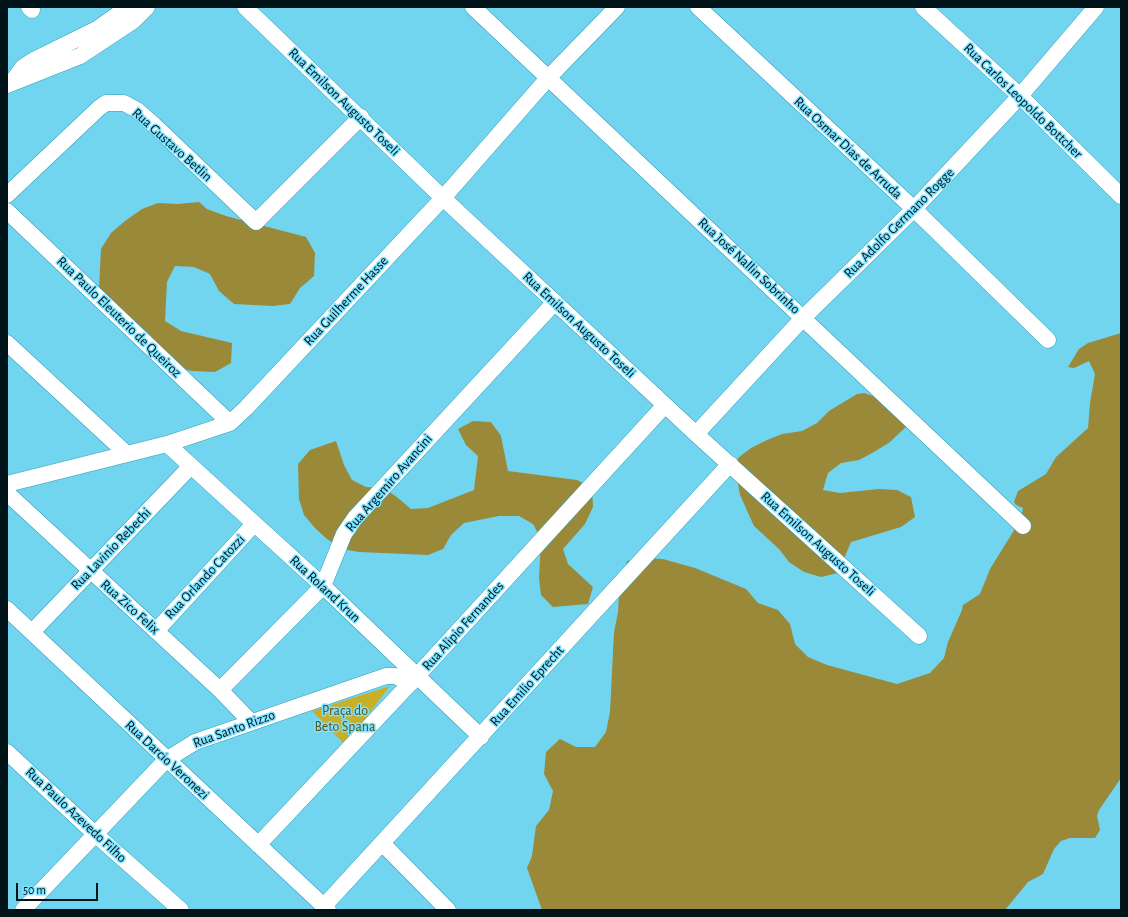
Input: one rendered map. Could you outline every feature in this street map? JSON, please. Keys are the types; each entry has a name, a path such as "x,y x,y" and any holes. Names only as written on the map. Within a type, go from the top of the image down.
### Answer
{"street":[{"path":"9,84 24,67 34,60 97,29 128,7"},
{"path":"9,84 80,56 133,21 147,7"},
{"name":"Rua Emilson Augusto Toseli","path":"245,7 361,117 443,198 696,434 920,636"},
{"name":"Rua José Nallin Sobrinho","path":"473,7 804,317 1023,526"},
{"name":"Rua Guilherme Hasse","path":"7,484 167,444 230,423 246,408 443,198 549,77 616,7"},
{"name":"Rua Osmar Dias de Arruda","path":"698,7 914,209 1048,340"},
{"name":"Rua Carlos Leopoldo Bottcher","path":"923,7 1020,96 1121,196"},
{"name":"Rua Adolfo Germano Rogge","path":"696,434 804,317 914,209 1020,96 1096,7"},
{"name":"Rua Gustavo Betlin","path":"7,195 98,108 106,103 124,102 137,110 154,125 256,222 361,117"},
{"name":"Rua Paulo Eleuterio de Queiroz","path":"7,211 230,423"},
{"name":"Rua Argemiro Avancini","path":"220,690 323,586 344,534 355,518 555,302"},
{"path":"7,343 127,454"},
{"name":"Rua Alipio Fernandes","path":"258,845 414,679 665,405"},
{"name":"Rua Roland Krun","path":"167,444 323,586 414,679 481,737"},
{"name":"Rua Emilio Eprecht","path":"326,908 382,843 481,737 730,464"},
{"name":"Rua Lavinio Rebechi","path":"32,632 191,466"},
{"name":"Rua Zico Felix","path":"7,493 220,690 251,722"},
{"name":"Rua Orlando Catozzi","path":"156,630 254,524"},
{"name":"Rua Darcio Veronezi","path":"7,608 166,760 326,908"},
{"name":"Rua Santo Rizzo","path":"23,910 166,760 195,742 386,676 414,679"},
{"name":"Rua Paulo Azevedo Filho","path":"7,752 95,834 180,910"},
{"path":"382,843 448,910"}],"green space":[{"name":"Praça do Beto Spana","path":"390,686 345,745 312,711"}],"shaded area":[{"path":"199,202 207,209 226,216 306,237 315,253 314,276 300,288 290,304 273,306 234,304 219,291 210,274 194,267 175,266 167,282 165,321 181,331 232,343 231,363 215,372 192,371 176,367 99,288 101,249 111,233 142,209 158,203 178,204"},
{"path":"1121,333 1121,778 1099,810 1097,816 1100,830 1095,838 1070,838 1061,841 1054,849 1043,874 1028,882 1005,910 542,910 527,868 532,856 536,826 549,810 553,791 544,774 546,752 560,739 576,747 595,747 606,732 610,712 614,632 618,612 619,593 627,561 644,558 663,559 695,568 746,589 758,603 778,610 790,624 795,644 808,657 827,665 897,684 930,673 944,658 948,642 963,605 980,594 990,569 1021,519 1023,508 1016,505 1014,502 1018,491 1046,474 1056,457 1088,428 1090,403 1095,374 1089,361 1074,368 1068,367 1079,349 1088,343"},
{"path":"864,393 888,401 908,425 890,442 874,452 859,460 841,463 828,473 823,490 840,493 879,489 897,490 911,497 915,517 901,527 851,542 838,573 821,577 804,572 789,562 779,549 754,526 740,495 737,478 738,458 751,448 767,440 782,434 802,431 817,423 829,411 857,394"},
{"path":"473,421 491,422 501,436 508,471 577,480 592,488 593,507 585,524 563,549 568,564 593,587 588,604 553,607 541,595 539,578 541,539 533,524 519,516 499,516 464,523 451,535 443,549 428,555 359,552 342,549 327,539 304,515 299,499 298,464 310,450 336,441 344,465 352,480 366,487 384,488 411,509 428,508 474,490 478,456 466,445 458,429"}]}
